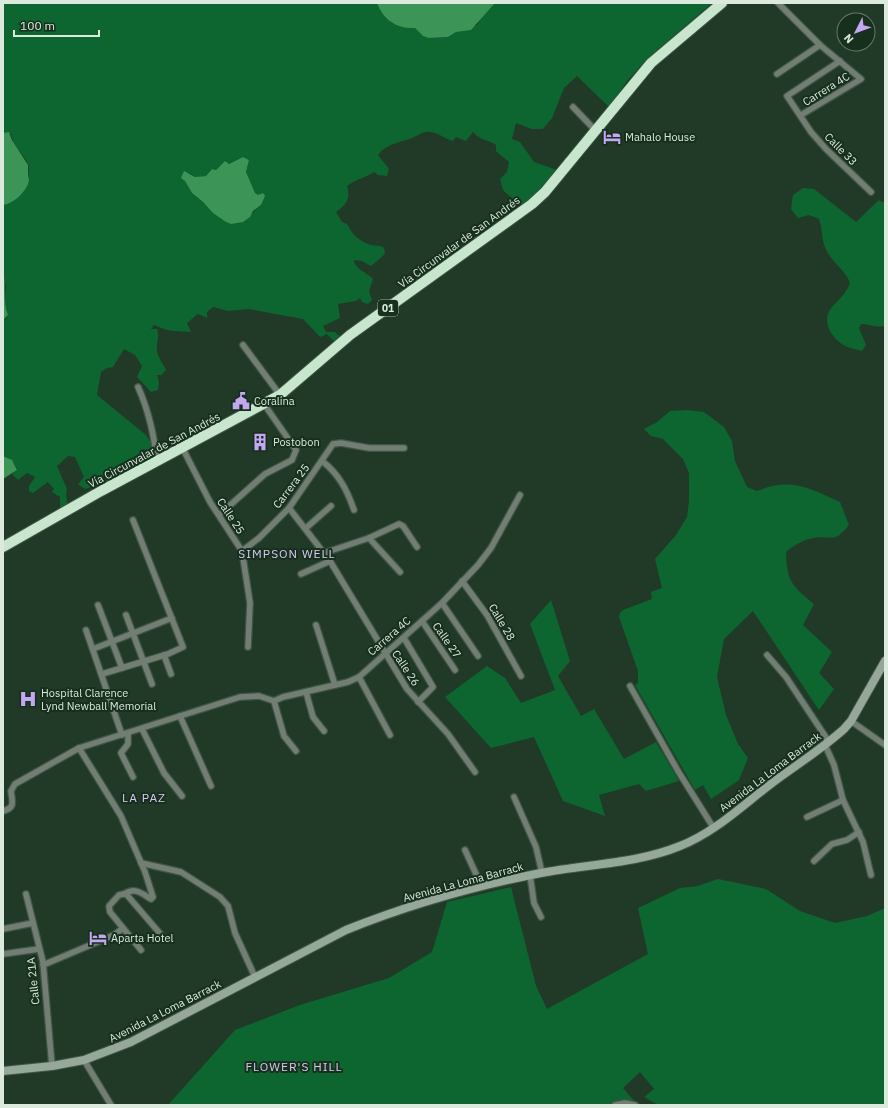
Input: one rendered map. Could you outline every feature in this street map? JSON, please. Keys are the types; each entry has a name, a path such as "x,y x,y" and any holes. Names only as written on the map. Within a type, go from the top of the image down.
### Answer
{"highway":[{"name":"Vía Circunvalar de San Andrés","path":"3,547 156,461 280,395 350,335 532,204 544,192 651,63 722,3"}],"main road":[{"name":"Avenida La Loma Barrack","path":"3,1071 52,1066 84,1060 131,1042 358,925 416,905 530,875 641,858 662,853 694,840 827,743 851,721 885,661"}],"street":[{"path":"778,3 820,45 840,61"},
{"path":"777,74 820,45"},
{"name":"Carrera 4C","path":"801,116 861,79 840,61"},
{"name":"Calle 33","path":"840,61 787,96 811,132 826,149 872,192"},
{"path":"573,107 595,130"},
{"path":"243,345 280,395"},
{"path":"138,386 148,411 155,445 156,461"},
{"path":"219,515 265,474 289,463 295,457 296,450 281,431 264,404"},
{"name":"Carrera 25","path":"242,551 259,538 289,508 330,447 337,443 369,448 404,448"},
{"name":"Calle 25","path":"182,447 203,490 242,551 250,603 248,647"},
{"path":"322,461 330,467 343,484 354,510"},
{"name":"Carrera 4C","path":"274,701 353,681 359,677 404,638 478,565 491,548 520,496"},
{"path":"306,528 331,506"},
{"name":"Calle 26","path":"289,508 306,528 330,561 354,598 385,654 407,689 448,734 475,772"},
{"path":"102,674 164,655 183,646 133,520"},
{"path":"324,553 369,538 400,524 417,548"},
{"path":"369,538 400,572"},
{"path":"301,574 330,561"},
{"name":"Calle 28","path":"462,581 487,615 521,676"},
{"path":"442,602 478,656"},
{"path":"98,605 122,668"},
{"path":"126,615 152,684"},
{"path":"93,649 112,643 172,618"},
{"name":"Calle 27","path":"422,621 456,670"},
{"path":"316,624 335,685"},
{"path":"86,630 122,735"},
{"path":"404,638 433,687 418,702"},
{"path":"164,655 171,674"},
{"path":"767,655 786,677 827,743 843,800 859,832 871,875"},
{"path":"359,677 390,735"},
{"path":"630,686 678,771 713,827"},
{"path":"306,692 313,716 324,731"},
{"path":"3,812 12,805 11,791 15,784 79,748 240,697 259,696 274,701 284,736 296,751"},
{"path":"180,716 211,786"},
{"path":"851,721 885,745"},
{"path":"142,729 164,773 182,796"},
{"path":"128,733 128,744 121,753 133,777"},
{"path":"79,748 115,804 141,863 153,897 151,899 142,892 133,890 119,895 109,906 110,912 141,950"},
{"path":"514,798 536,847 542,873"},
{"path":"807,817 843,800"},
{"path":"814,861 832,844 848,840 859,832"},
{"path":"466,850 482,887"},
{"path":"141,863 181,872 220,897 228,906 235,932 255,977"},
{"path":"530,875 534,903 541,917"},
{"name":"Calle 21A","path":"26,894 43,965 52,1066"},
{"path":"124,894 163,937"},
{"path":"3,928 33,923"},
{"path":"43,965 114,935 122,928"},
{"path":"3,954 39,949"},
{"path":"84,1060 111,1105"},
{"path":"615,1105 625,1103 634,1105"}],"shaded area":[{"path":"3,3 377,3 387,19 402,27 415,28 429,38 448,37 456,32 477,25 483,15 495,3 712,3 648,58 627,81 609,107 577,76 564,88 552,118 543,129 532,129 516,123 512,139 520,142 534,162 557,170 524,206 503,190 500,179 507,172 509,162 496,151 496,145 479,137 473,132 466,141 456,137 453,141 435,133 425,132 385,148 378,155 389,169 387,176 378,175 374,172 347,186 347,201 336,212 342,222 347,224 358,239 370,245 384,248 385,254 371,266 362,261 354,260 359,269 373,279 369,291 372,300 368,304 362,302 360,298 356,301 338,304 340,318 323,326 326,332 335,332 342,338 336,343 327,334 320,337 303,319 249,309 228,311 213,307 207,312 207,318 198,314 187,323 191,332 168,330 154,325 151,329 157,329 157,352 166,370 161,375 157,375 159,382 158,390 151,392 137,377 142,366 135,355 124,349 113,367 107,368 101,372 97,395 146,435 150,441 160,445 161,454 157,455 148,450 142,449 144,461 108,482 85,489 78,484 84,477 75,457 68,456 57,466 67,489 66,493 68,508 63,510 60,508 60,497 52,492 54,489 48,482 33,493 29,491 29,486 35,477 27,473 18,480 12,474 17,470 14,463 10,459 3,456 3,320 6,319 8,315 4,306 6,287 3,271 3,205 12,202 20,196 26,188 29,180 29,166 14,142 11,134 3,133","holes":["243,157 249,160 246,172 255,193 262,200 261,205 243,222 226,222 192,193 185,181 189,173 195,177 206,176 212,169 216,170 223,163 229,164"]},
{"path":"377,3 495,3 471,30 456,32 448,37 429,38 423,36 415,28 402,27 387,19"},
{"path":"9,132 12,140 28,165 29,180 26,188 20,196 12,202 3,205 3,133"},
{"path":"243,157 249,160 246,172 255,193 258,195 263,193 265,196 261,205 253,211 250,217 243,222 231,224 213,213 192,193 185,181 181,178 184,171 195,177 206,176 212,169 216,170 225,161 229,164"},
{"path":"803,188 814,189 856,222 879,200 885,203 885,326 878,327 861,324 859,328 866,345 862,351 844,345 838,341 831,333 827,324 830,310 843,295 850,283 846,275 826,249 819,219 809,215 798,218 791,209 793,195"},
{"path":"3,271 5,282 5,304 8,315 3,320"},
{"path":"687,410 704,412 724,427 732,441 735,461 747,487 757,491 780,485 790,485 800,486 819,492 840,502 849,525 840,535 836,537 819,537 809,539 799,543 786,552 789,577 796,588 814,604 803,625 832,652 819,673 834,689 819,710 753,611 724,639 717,677 726,715 738,744 748,758 739,780 711,799 703,785 695,790 635,685 638,683 638,671 619,617 623,610 652,599 651,592 662,588 655,559 676,535 687,517 689,501 689,473 683,459 663,439 651,436 644,429 657,422 670,411"},
{"path":"3,456 12,460 17,470 3,479"},
{"path":"551,600 570,661 558,676 581,716 594,709 624,759 656,742 679,781 646,791 639,784 599,795 605,816 563,801 534,737 491,748 445,697 487,666 505,678 521,703 555,690 530,624"},
{"path":"718,879 766,889 800,911 835,923 867,916 885,908 885,1105 658,1105 644,1097 654,1089 640,1072 623,1088 635,1102 643,1105 168,1105 235,1030 300,1005 389,978 432,952 447,902 511,887 536,986 547,1009 648,954 638,908 680,888 698,886"}],"place":[{"name":"Mahalo House","path":"612,137"},
{"name":"Coralina","path":"241,401"},
{"name":"Postobon","path":"260,442"},
{"name":"Hospital Clarence Lynd Newball Memorial","path":"28,699"},
{"name":"Aparta Hotel","path":"98,938"}],"district":[{"name":"SIMPSON WELL","path":"287,554"},
{"name":"LA PAZ","path":"144,798"},
{"name":"FLOWER'S HILL","path":"294,1067"}]}
